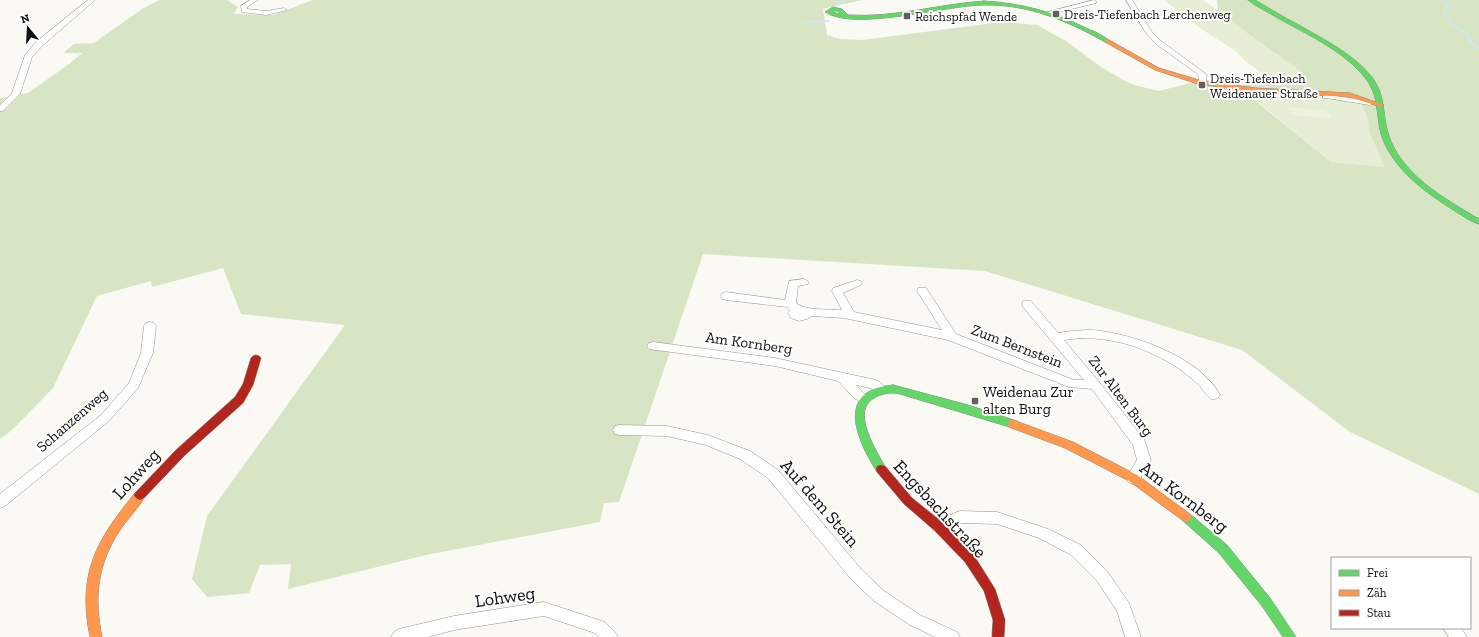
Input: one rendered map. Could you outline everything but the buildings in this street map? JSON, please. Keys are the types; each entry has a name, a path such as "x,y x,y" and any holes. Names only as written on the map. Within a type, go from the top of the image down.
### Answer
{"street":[{"path":"0,109 16,94 28,57 39,44 92,0"},
{"path":"255,0 244,6 244,11 266,13 284,10"},
{"path":"1129,0 1154,37 1173,55 1197,70 1203,76 1202,83"},
{"path":"853,18 893,16 984,1 1025,7 1046,13 1082,27 1140,61 1161,71 1202,83 1241,88 1353,94 1381,104"},
{"path":"1046,13 1094,2"},
{"path":"1255,2 1344,55 1368,76 1378,91 1385,136 1391,149 1400,162 1429,189 1479,222"},
{"path":"1314,93 1350,90 1362,86 1368,76"},
{"path":"793,307 793,283 804,282"},
{"path":"850,316 837,291 857,283"},
{"name":"Zum Bernstein","path":"922,291 952,337"},
{"name":"Zum Bernstein","path":"726,296 793,307 809,312 850,316 952,337 1073,384 1094,385"},
{"name":"Zur Alten Burg","path":"1026,304 1094,385 1139,443 1144,460 1133,478"},
{"name":"Schanzenweg","path":"0,502 105,418 134,385 147,353 150,326"},
{"name":"Zur Alten Burg","path":"1055,338 1069,334 1101,335 1144,346 1172,359 1198,378 1214,395"},
{"name":"Am Kornberg","path":"653,346 775,362 840,376 876,385 881,390 892,389 907,392 998,419 1069,445 1133,478 1177,509 1223,549 1262,596 1290,637"},
{"name":"Lohweg","path":"96,637 91,621 90,595 94,569 107,542 119,522 150,483 193,441 239,401 247,387 256,358"},
{"path":"840,376 858,395 864,399 881,390"},
{"name":"Engsbachstraße","path":"864,399 860,408 859,421 866,440 880,468 908,501 938,526 969,558 989,589 999,620 998,637"},
{"name":"Auf dem Stein","path":"619,430 667,431 708,440 745,455 773,474 856,574 879,596 915,620 952,637"},
{"path":"938,526 960,517 997,518 1043,533 1076,550 1102,576 1124,608 1133,637"},
{"name":"Lohweg","path":"399,637 454,623 544,609 600,627 610,637"},
{"path":"1452,629 1459,637"}],"green space":[{"path":"159,0 227,0 238,7 234,14 274,15 312,0 862,0 823,9 827,35 840,39 862,40 1002,22 1037,25 1066,41 1101,67 1125,81 1134,85 1159,91 1190,83 1228,88 1303,73 1218,12 1217,0 1479,0 1479,494 1350,432 1242,350 985,271 703,254 619,502 604,503 600,522 426,555 288,589 291,564 260,565 249,593 207,597 192,579 207,516 345,325 241,314 223,268 152,287 151,281 97,296 53,388 12,430 0,439 0,98 28,93 82,53 63,53 74,44 94,43 142,9","holes":["1241,89 1310,93 1360,101 1368,120 1369,132 1385,167 1331,162"]},
{"path":"1164,0 1203,0 1304,73 1272,80 1245,61 1237,52 1200,28"},
{"path":"1241,88 1360,101 1368,120 1369,132 1385,167 1331,162"},
{"path":"1287,107 1326,110 1332,118 1292,115"}],"waterway":[{"path":"835,6 842,0"},
{"path":"1441,0 1449,5 1445,10"},
{"path":"1444,13 1452,24 1466,33 1469,40 1479,49"},
{"path":"804,22 829,21"}],"traffic: fast":[{"path":"1251,0 1338,50 1355,63 1369,78 1378,93 1385,135 1391,149 1400,162 1411,175 1424,186 1452,206 1479,222"},
{"path":"853,18 845,16 840,10 833,9 828,12 843,16 862,18 882,17 967,4 1001,4 1033,9 1063,19 1107,41"},
{"path":"881,469 865,438 861,426 860,415 861,405 867,397 878,392 891,389 900,390 1013,424"},
{"path":"1186,517 1223,549 1266,602 1290,637"}],"traffic: slow":[{"path":"1107,41 1157,69 1198,82 1255,90 1350,95 1381,105"},
{"path":"1013,424 1069,445 1133,478 1186,517"},
{"path":"96,637 92,616 91,597 93,578 98,561 115,527 140,495"}],"traffic: jam":[{"path":"140,495 180,453 239,400 248,385 256,358"},
{"path":"881,469 908,501 938,526 969,558 989,589 999,620 998,637"}],"place":[{"name":"Dreis-Tiefenbach Lerchenweg","path":"1056,14"},
{"name":"Reichspfad Wende","path":"907,16"},
{"name":"Dreis-Tiefenbach Weidenauer Straße","path":"1202,85"},
{"name":"Weidenau Zur alten Burg","path":"975,401"}]}
